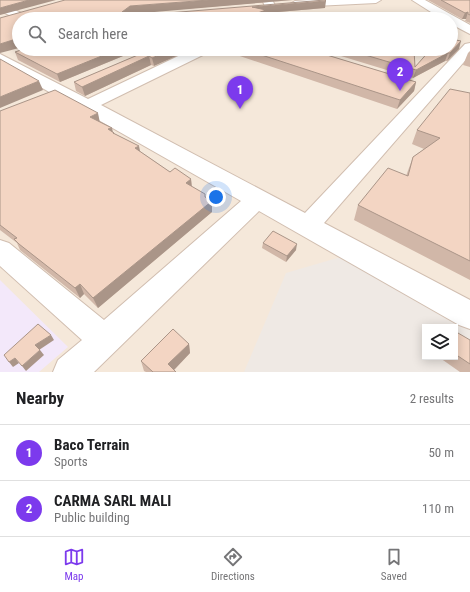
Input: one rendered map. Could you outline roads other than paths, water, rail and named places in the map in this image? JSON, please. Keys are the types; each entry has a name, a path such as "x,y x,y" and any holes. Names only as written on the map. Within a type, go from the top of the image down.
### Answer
{"street":[{"path":"256,8 269,3 376,0"},
{"path":"417,0 438,12"},
{"path":"269,3 274,12"},
{"path":"0,7 12,12"},
{"path":"0,21 12,18"},
{"path":"458,23 470,30"},
{"path":"307,226 470,47"},
{"path":"86,106 188,56"},
{"path":"5,58 86,106 470,315"},
{"path":"39,99 80,82"},
{"path":"70,372 258,199"},
{"path":"0,250 105,340"}],"place":[{"name":"CARMA SARL MALI","path":"400,91"},
{"name":"Baco Terrain","path":"240,109"}]}
